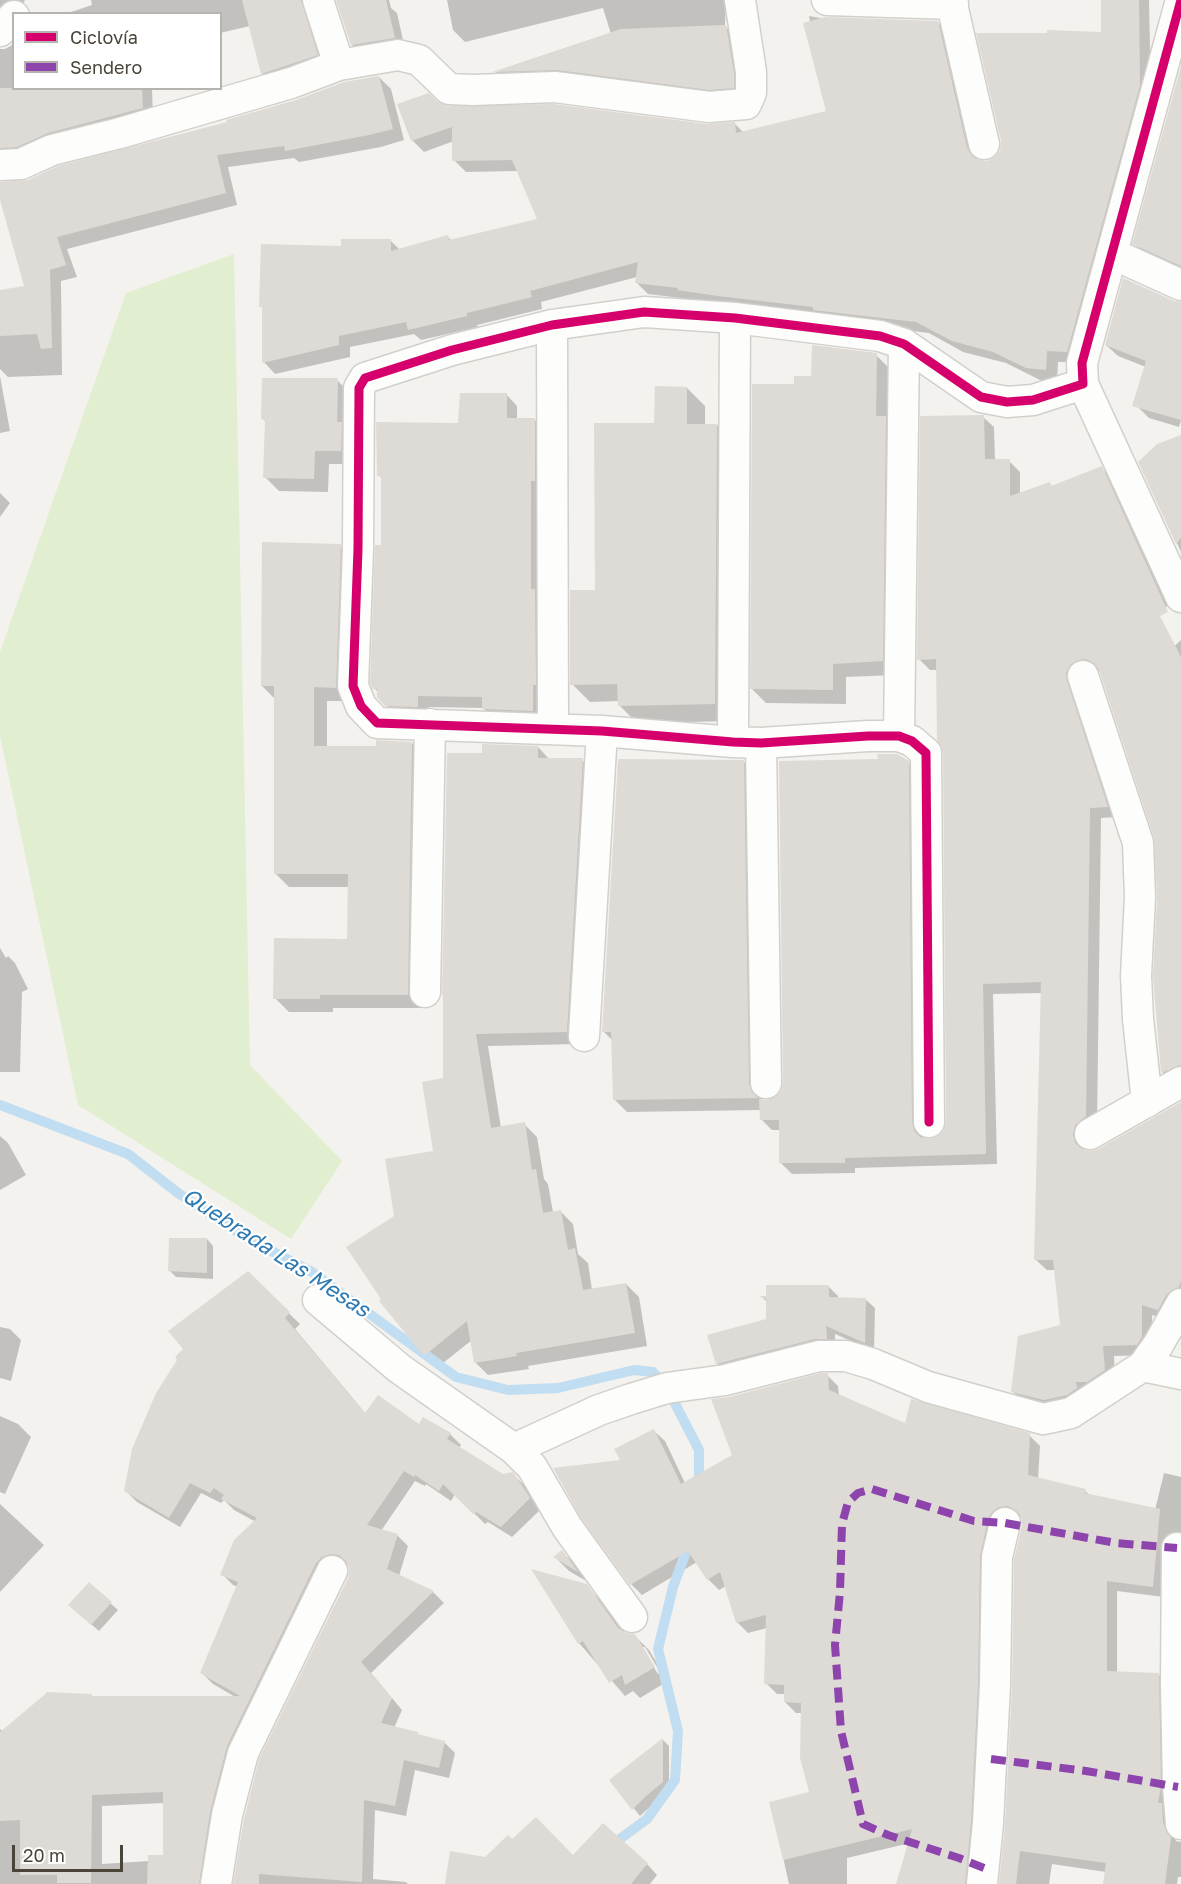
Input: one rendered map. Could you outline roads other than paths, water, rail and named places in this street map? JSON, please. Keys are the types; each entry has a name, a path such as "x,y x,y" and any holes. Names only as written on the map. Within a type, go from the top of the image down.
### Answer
{"street":[{"path":"17,12 27,0"},
{"path":"318,0 339,65"},
{"path":"0,165 21,164 52,150 120,133 291,83 339,65 398,55 419,60 449,89 555,87 709,107 746,104 751,93 751,72 740,0"},
{"path":"827,0 952,2 984,144"},
{"path":"1181,0 1083,363 1083,384 1181,597"},
{"path":"0,31 12,17"},
{"path":"1113,254 1181,285"},
{"path":"929,1122 926,753 912,741 899,736 747,742 602,731 377,723 361,706 353,686 358,549 359,388 365,378 452,350 552,325 644,312 735,318 880,336 904,344 981,397 1007,402 1033,400 1083,384"},
{"path":"735,318 747,742 766,1083"},
{"path":"552,325 553,729"},
{"path":"899,736 904,344"},
{"path":"1083,676 1138,843 1140,897 1136,976 1138,1019 1148,1102"},
{"path":"425,992 430,724"},
{"path":"584,1036 602,731"},
{"path":"1090,1134 1181,1082"},
{"path":"318,1300 400,1369 514,1449 532,1467 567,1527 632,1617"},
{"path":"514,1449 598,1410 667,1388 725,1380 819,1356 846,1356 873,1364 928,1387 1043,1419 1071,1413 1143,1366 1158,1345 1181,1304"},
{"path":"1143,1366 1181,1374"},
{"path":"982,1884 995,1685 997,1557 1005,1523"},
{"path":"1181,1549 1177,1548 1176,1683 1181,1824"},
{"path":"216,1884 227,1815 243,1753 332,1571"}],"waterway":[{"name":"Quebrada Las Mesas","path":"0,1105 128,1154 178,1193 250,1240 312,1272 456,1377 508,1390 558,1388 634,1370 653,1372 667,1388 699,1450 699,1488"},
{"name":"Quebrada Las Mesas","path":"609,1847 647,1819 675,1780 678,1731 658,1649 673,1587 690,1541"}]}
